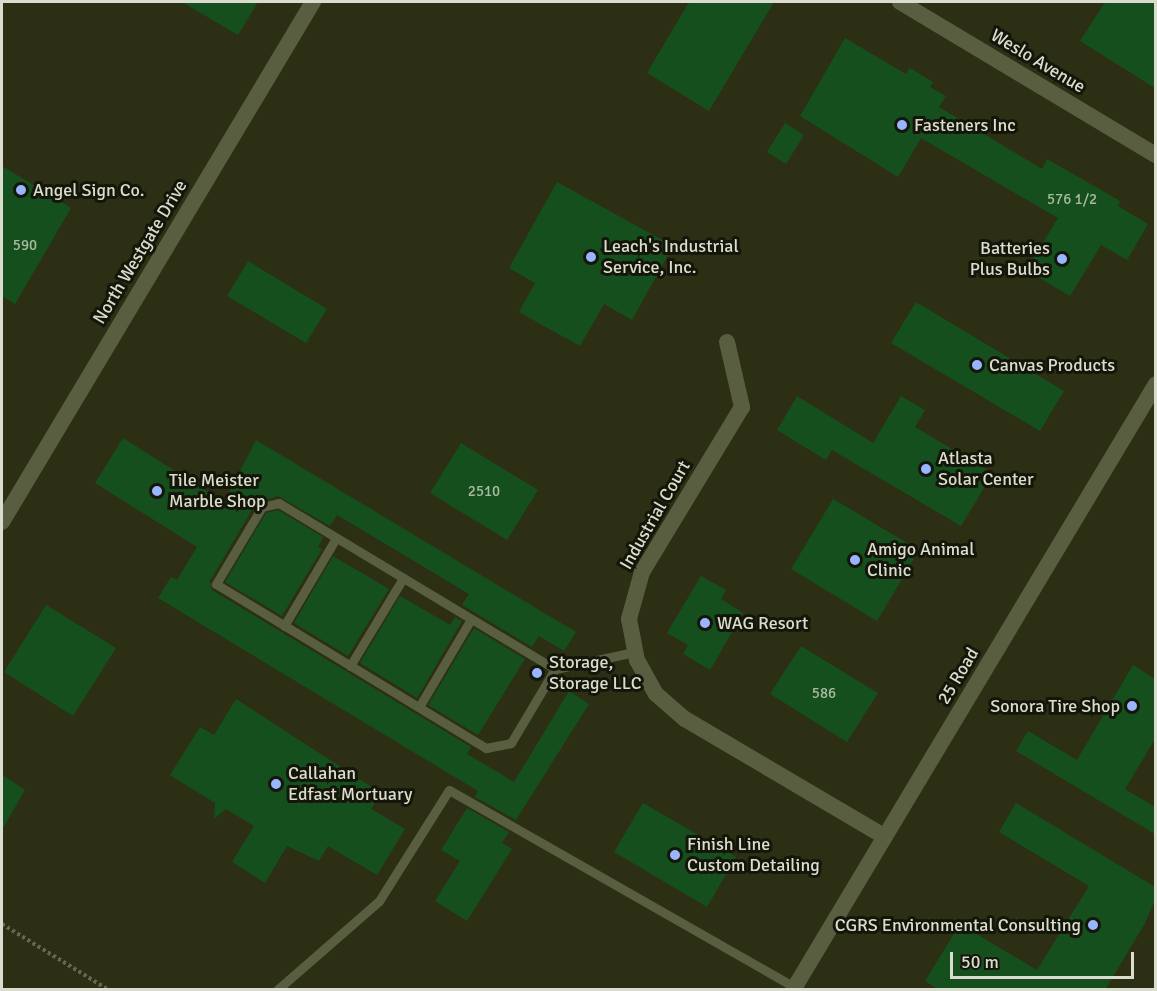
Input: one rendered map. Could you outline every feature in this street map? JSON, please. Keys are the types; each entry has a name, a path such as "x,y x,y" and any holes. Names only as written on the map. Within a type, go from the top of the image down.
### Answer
{"street":[{"name":"North Westgate Drive","path":"2,522 313,2"},
{"name":"Weslo Avenue","path":"900,2 1155,155"},
{"name":"Industrial Court","path":"727,342 741,407 642,572 629,619 634,652 645,678 669,708 885,837"},
{"name":"25 Road","path":"794,989 1155,384"}],"lane":[{"path":"555,669 511,743 486,748 216,584 262,507 279,503 555,669 634,652"},
{"path":"284,626 336,538"},
{"path":"350,666 403,578"},
{"path":"419,707 471,619"},
{"path":"277,990 379,901 449,790 794,989"}],"path":[{"path":"2,924 109,990"}],"building":[{"path":"182,2 258,2 238,35"},
{"path":"689,2 774,2 709,111 647,73"},
{"path":"1105,2 1155,2 1155,88 1080,41"},
{"path":"845,38 906,74 910,68 933,82 930,87 946,96 939,107 1042,169 1047,159 1120,201 1118,206 1148,224 1127,260 1101,245 1070,296 1026,270 1058,218 921,138 898,177 800,116"},
{"path":"785,123 804,135 786,164 767,152"},
{"path":"2,166 71,208 15,304 2,296"},
{"name":"Leach's Industrial Service, Inc.","path":"557,182 673,246 632,320 604,304 580,346 519,312 535,283 509,268"},
{"path":"248,261 327,309 306,343 227,296"},
{"name":"Canvas Products","path":"916,302 1064,391 1040,431 891,343"},
{"name":"Atlasta Solar Center","path":"797,396 873,443 901,396 925,410 915,427 993,473 961,526 832,450 826,460 777,430"},
{"path":"123,438 224,502 256,440 576,632 564,651 539,636 532,647 462,605 469,594 337,515 330,526 278,496 256,503 210,581 212,590 471,747 467,754 514,782 569,691 589,704 516,820 475,797 478,791 158,598 171,577 177,580 197,547 95,483"},
{"path":"461,443 538,490 507,540 430,493"},
{"name":"Amigo Animal Clinic","path":"833,499 919,550 877,621 791,569"},
{"path":"278,510 323,537 318,547 322,549 282,616 225,582 266,513"},
{"path":"333,556 389,589 348,656 294,623"},
{"name":"WAG Resort","path":"701,576 726,590 721,599 743,613 710,670 683,654 688,645 667,633"},
{"path":"400,596 450,625 455,617 462,621 417,698 360,663"},
{"path":"46,605 116,648 73,716 4,672"},
{"path":"474,628 525,659 478,735 428,705"},
{"path":"801,646 878,693 847,742 770,694"},
{"path":"1133,665 1155,679 1155,739 1125,789 1155,807 1155,834 1016,751 1028,731 1077,760"},
{"name":"Callahan Edfast Mortuary","path":"236,699 381,793 371,809 405,829 377,875 328,846 319,861 287,846 265,883 232,862 254,826 226,809 214,819 215,803 170,775 200,727 214,735"},
{"path":"2,775 25,790 2,830"},
{"name":"Finish Line Custom Detailing","path":"643,803 736,857 707,907 614,852"},
{"path":"1016,803 1155,887 1155,900 1145,923 1105,990 939,990 925,981 960,924 1037,970 1089,886 999,832"},
{"path":"467,808 509,832 502,843 512,849 467,921 435,901 460,861 441,850"}],"place":[{"name":"Fasteners Inc","path":"902,125"},
{"name":"Angel Sign Co.","path":"21,190"},
{"name":"Leach's Industrial Service, Inc.","path":"591,257"},
{"name":"Batteries Plus Bulbs","path":"1062,259"},
{"name":"Canvas Products","path":"977,365"},
{"name":"Atlasta Solar Center","path":"926,469"},
{"name":"Tile Meister Marble Shop","path":"157,491"},
{"name":"Amigo Animal Clinic","path":"855,560"},
{"name":"WAG Resort","path":"705,623"},
{"name":"Storage, Storage LLC","path":"537,673"},
{"name":"Sonora Tire Shop","path":"1132,706"},
{"name":"Callahan Edfast Mortuary","path":"276,784"},
{"name":"Finish Line Custom Detailing","path":"675,855"},
{"name":"CGRS Environmental Consulting","path":"1093,925"}]}
